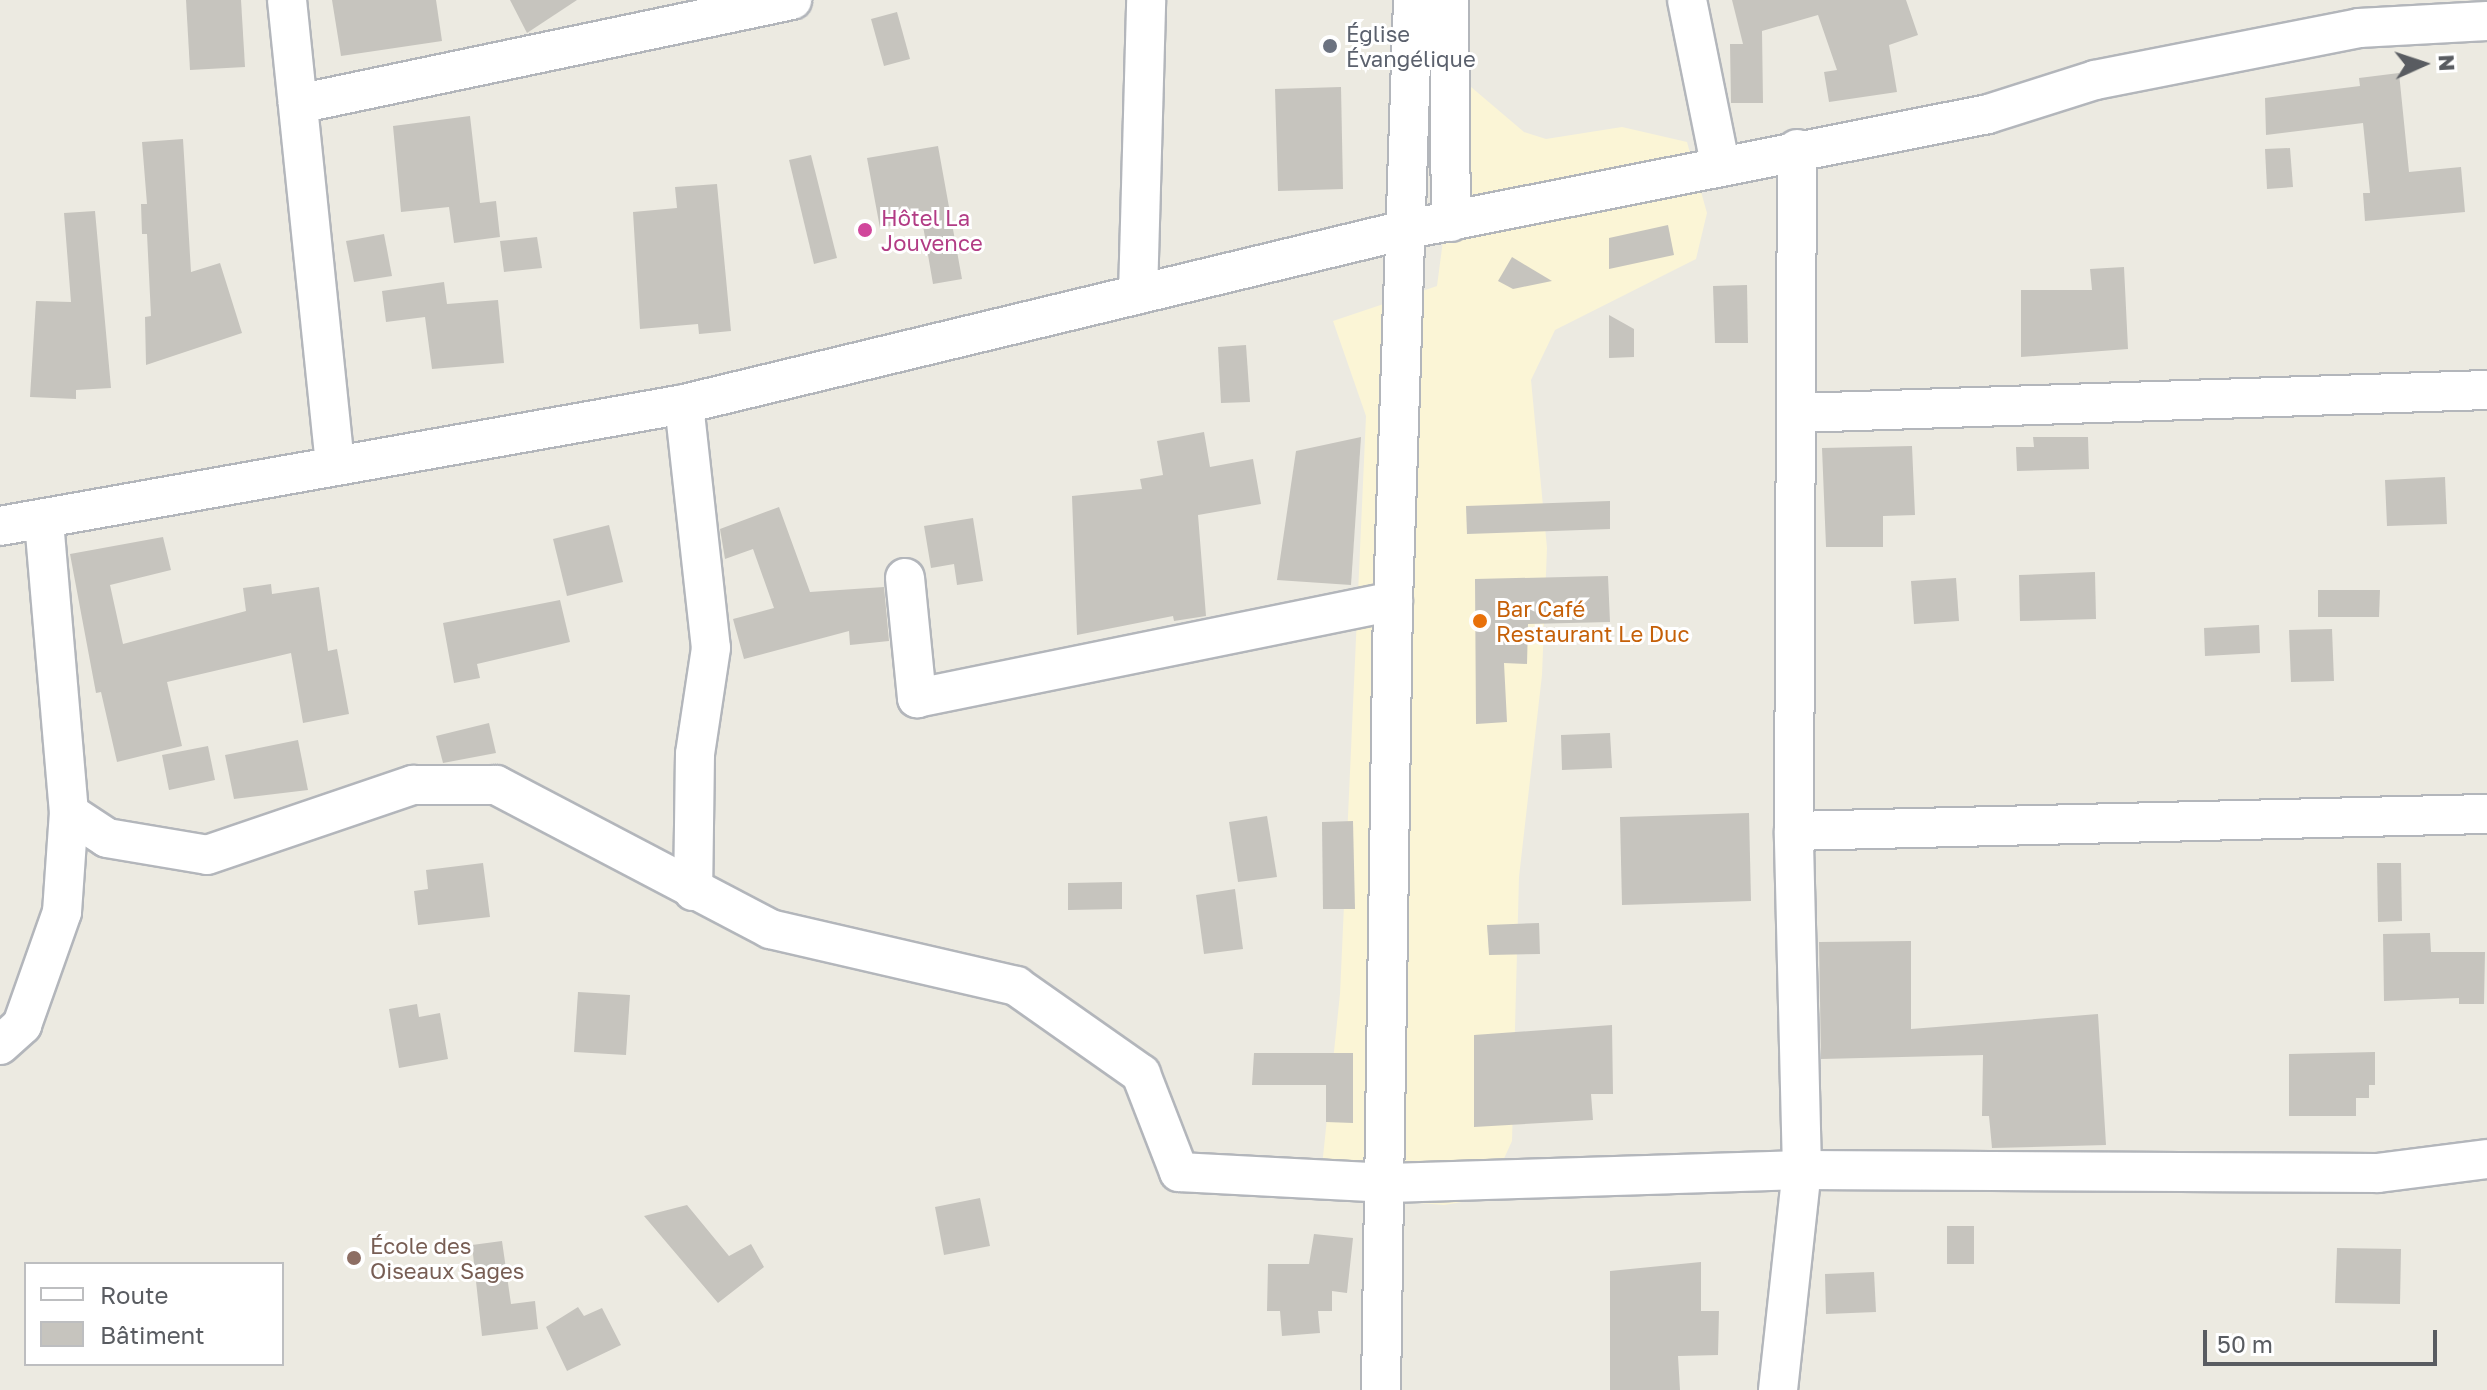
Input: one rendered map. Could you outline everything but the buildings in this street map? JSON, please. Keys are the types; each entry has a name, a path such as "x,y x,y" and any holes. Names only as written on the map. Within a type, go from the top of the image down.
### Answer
{"street":[{"path":"287,0 335,463"},
{"path":"298,104 792,0"},
{"path":"1138,294 1146,0"},
{"path":"1381,1390 1389,1183 1393,601 1409,229 1413,0"},
{"path":"1449,0 1451,222"},
{"path":"1687,0 1720,164"},
{"path":"0,526 335,463 684,404 1409,229 1720,164 1988,114 2095,80 2359,28 2487,21"},
{"path":"1778,1390 1802,1170 1794,831 1797,149"},
{"path":"1797,413 2487,390"},
{"path":"684,404 711,648 695,754 693,891"},
{"path":"0,1045 22,1025 62,912 69,813 44,519"},
{"path":"905,578 917,698 1393,601"},
{"path":"69,813 107,838 207,855 413,785 496,785 770,929 1016,986 1141,1074 1179,1172 1389,1183 1802,1170 2378,1173 2487,1159"},
{"path":"1794,831 2487,814"}],"shaded area":[{"path":"1464,81 1524,132 1546,139 1622,127 1687,142 1707,213 1696,259 1555,330 1531,380 1547,548 1542,675 1519,877 1512,1141 1486,1198 1444,1205 1319,1195 1340,994 1366,416 1333,321 1437,286"}],"place":[{"name":"Église Évangélique","path":"1330,46"},
{"name":"Hôtel La Jouvence","path":"865,230"},
{"name":"Bar Café Restaurant Le Duc","path":"1480,621"},
{"name":"École des Oiseaux Sages","path":"354,1258"}]}
